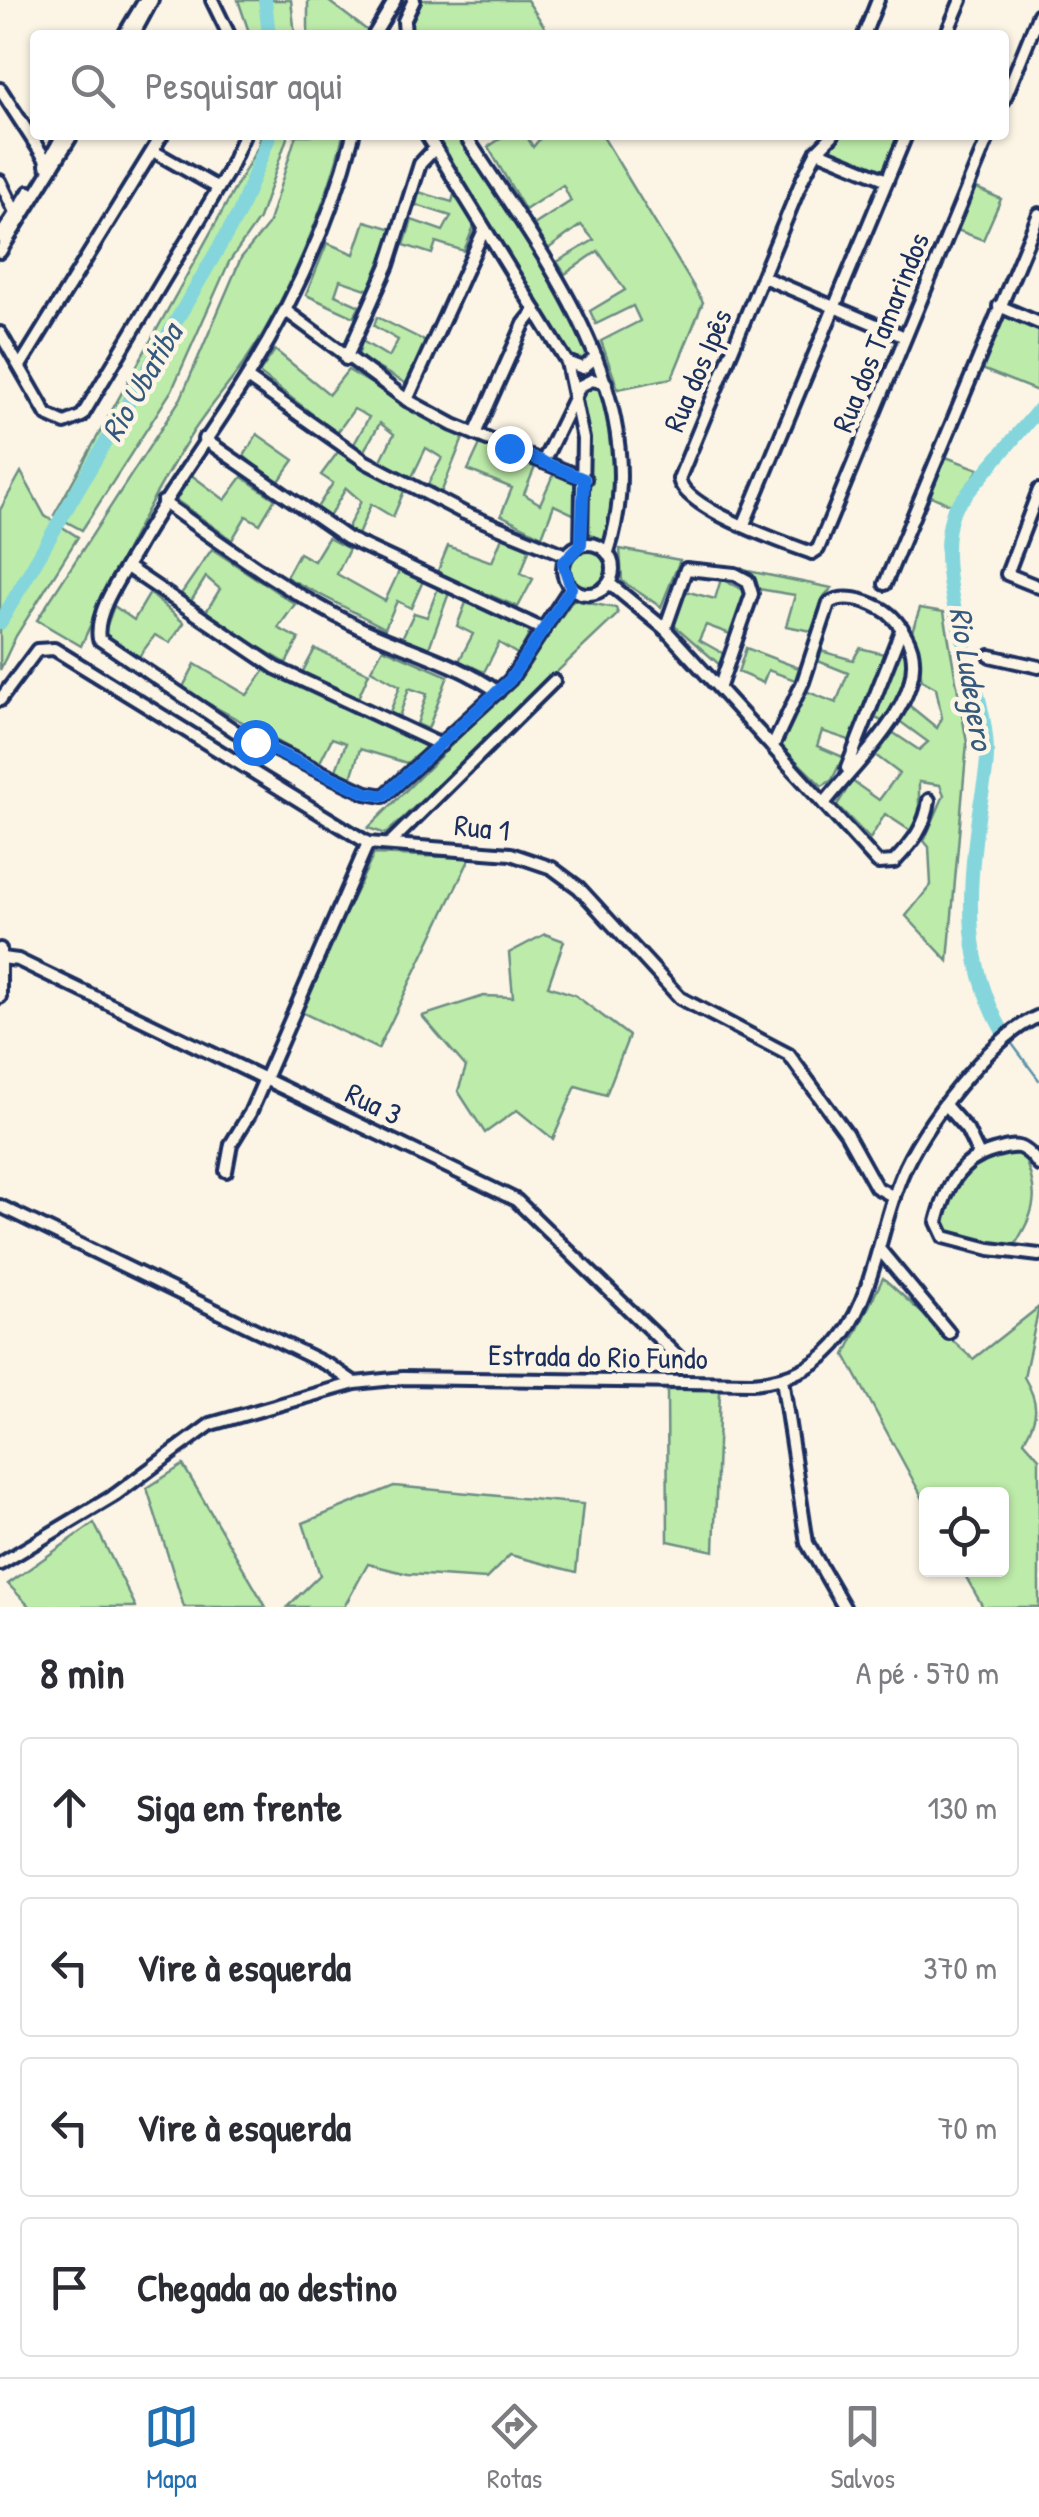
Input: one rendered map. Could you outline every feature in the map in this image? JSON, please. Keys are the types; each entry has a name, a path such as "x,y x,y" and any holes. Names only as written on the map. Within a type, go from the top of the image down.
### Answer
{"street":[{"path":"133,30 144,0"},
{"path":"134,30 152,0"},
{"path":"212,0 226,30"},
{"path":"866,30 878,0"},
{"path":"948,30 961,0"},
{"path":"376,29 405,2"},
{"path":"404,30 405,2"},
{"path":"1009,88 1039,14"},
{"path":"0,90 49,166"},
{"path":"36,150 57,140"},
{"path":"0,238 28,200 63,140"},
{"path":"20,366 159,140"},
{"path":"0,334 47,415 70,423 84,413 218,188 242,140"},
{"path":"352,140 332,205 286,311 247,378 163,502 99,623 99,639 235,731 378,796 394,790 498,692 571,588"},
{"path":"429,140 567,362 575,396 584,479 581,544"},
{"path":"469,140 573,305 606,383 617,440 619,483 617,524 608,552"},
{"name":"Rua dos Ipês","path":"818,550 809,552 693,502 679,478 818,151 828,140"},
{"path":"744,524 904,140"},
{"name":"Rua dos Tamarindos","path":"818,550 988,140"},
{"path":"417,182 420,164 435,148"},
{"path":"153,150 218,188"},
{"path":"818,151 888,180"},
{"path":"346,358 378,292 417,182 424,169 445,163"},
{"path":"0,180 17,215 0,252"},
{"path":"9,196 28,200"},
{"path":"885,584 1039,214"},
{"path":"407,400 443,329 484,230"},
{"path":"472,255 492,243"},
{"path":"1026,243 1039,248"},
{"path":"763,277 904,337"},
{"path":"999,306 1039,323"},
{"path":"475,434 536,310"},
{"path":"286,311 407,400 475,434 584,479"},
{"path":"518,340 543,322"},
{"path":"567,362 583,368 596,357"},
{"path":"247,378 366,462 464,512 566,555"},
{"path":"543,462 584,382 606,383"},
{"path":"204,439 335,531 544,630"},
{"path":"1039,490 1007,574 1039,587"},
{"path":"163,502 303,597 498,692"},
{"path":"581,544 596,544 608,552 614,568 609,584 586,594 571,588 563,572 566,555 581,544"},
{"path":"127,567 276,668 441,745"},
{"path":"665,628 686,569 736,574 748,581 752,594 720,686"},
{"path":"609,584 665,628 871,858 883,865 894,862 922,827 928,800"},
{"path":"773,746 795,700 830,603 846,598 888,612 913,648 910,688 886,728 824,804"},
{"path":"843,778 902,628"},
{"path":"895,646 903,642 913,648"},
{"path":"0,700 37,650 58,650 368,843 231,1144 226,1171"},
{"path":"990,656 1039,667"},
{"path":"391,842 554,681"},
{"path":"870,716 874,724 886,728"},
{"name":"Rua 1","path":"368,843 510,854 564,876 680,998 711,1017 771,1041 789,1055 838,1120 876,1187 894,1197"},
{"path":"0,996 1,954"},
{"name":"Rua 3","path":"1,954 524,1205 680,1358"},
{"name":"Estrada do Rio Fundo","path":"0,1564 116,1496 211,1424 356,1384 404,1378 738,1384 782,1379 809,1366 846,1333 867,1291 894,1197 912,1156 946,1106 1000,1042 1039,1016"},
{"path":"946,1106 966,1130 978,1153"},
{"path":"1039,1165 1027,1148 1016,1144 978,1153 946,1195 938,1232 975,1246 1039,1255"},
{"path":"0,1206 330,1366 356,1384"},
{"path":"880,1250 949,1332"},
{"path":"782,1379 807,1543 844,1607"}],"green space":[{"path":"238,0 291,0 294,30 248,30"},
{"path":"308,0 327,0 367,30 308,30"},
{"path":"423,0 527,0 547,30 411,30 413,15"},
{"path":"260,140 286,140 259,219 229,262 172,390 82,530 54,515"},
{"path":"294,140 342,140 305,248 279,304 160,486 81,646 37,620 181,398 241,258 268,225"},
{"path":"436,140 465,140 570,306 590,352 585,360 571,362"},
{"path":"498,140 529,140 533,147 539,140 605,140 703,302 672,378 618,389 601,341 640,321 633,306 596,324 590,311 625,290 598,251 565,274 557,262 594,240 581,225 548,249 534,225 571,201 563,185 525,210 488,147"},
{"path":"837,140 901,140 884,174 828,153"},
{"path":"972,186 1001,199 983,240 957,230"},
{"path":"455,191 474,226 464,251 436,242 432,254 404,245 412,220 443,231 451,216 416,205 419,192 452,202"},
{"path":"365,221 393,229 369,290 340,280 335,295 360,306 354,317 306,295 327,243 354,254"},
{"path":"1007,312 1039,325 1037,391 982,369"},
{"path":"377,317 429,343 409,385 358,357 362,341 389,357 398,340 374,326"},
{"path":"275,350 329,394 348,370 463,438 441,493 428,484 442,458 426,448 412,477 379,464 394,434 380,423 362,454 353,446 369,417 354,409 337,433 259,373"},
{"path":"590,384 604,391 613,473 609,535 599,540 585,530 589,469 579,397"},
{"path":"257,434 294,460 277,484 244,456"},
{"path":"480,444 535,467 524,494 540,504 554,473 580,485 575,515 554,505 542,536 501,515 512,488 468,470"},
{"path":"338,452 404,491 393,517 371,504 358,535 347,529 361,501 346,488 329,517 316,509 333,483 321,475"},
{"path":"943,456 979,469 953,506 927,494"},
{"path":"21,472 45,516 78,537 16,636 0,670 0,510"},
{"path":"190,474 225,500 242,477 275,499 260,524 246,516 232,540 176,500"},
{"path":"502,537 530,547 521,573 533,579 518,607 437,573 448,546 492,562"},
{"path":"328,538 349,549 337,574 385,601 399,571 423,581 411,608 397,601 385,628 286,577 299,553 314,561"},
{"path":"588,546 604,553 611,569 604,585 588,592 572,585 565,569 572,553"},
{"path":"212,549 295,604 278,628 299,639 286,663 204,615 220,589 206,577 190,603 181,594"},
{"path":"620,549 680,560 661,607 622,581"},
{"path":"748,571 832,588 825,595 812,631 786,626 795,595 759,589"},
{"path":"721,579 746,591 733,635 706,625 699,640 724,654 720,665 674,625 685,591 715,599"},
{"path":"438,588 449,593 429,648 402,638 414,613 427,617"},
{"path":"150,593 184,623 170,643 155,635 138,658 104,633 114,606 134,620"},
{"path":"467,600 531,630 519,655 499,643 484,672 459,661 473,634 457,626"},
{"path":"573,600 616,608 618,614 386,834 368,828 518,679"},
{"path":"920,608 944,612 967,743 948,961 906,916 931,885 929,847 924,841 944,795 940,785 919,782 919,811 911,831 885,814 870,839 837,805 852,781 879,800 899,773 875,755 892,732 919,750 928,742 898,720 910,706 937,728 942,718 936,688 922,680 912,631"},
{"path":"383,648 448,676 428,729 417,724 427,694 409,688 399,717 390,712 400,686 371,670"},
{"path":"746,648 799,668 795,680 768,670 763,683 738,672"},
{"path":"860,648 888,655 852,741 822,731 817,746 843,757 832,780 822,786 781,746 806,691 836,703 848,673 818,661 821,651 853,660"},
{"path":"905,648 908,676 901,696 884,722 875,718 897,650"},
{"path":"315,649 369,673 358,698 302,673"},
{"path":"195,664 247,695 265,670 428,746 407,763 360,749 351,778 335,773 346,743 332,738 319,764 182,689"},
{"path":"374,854 470,858 378,1049 299,1011"},
{"path":"545,934 564,941 548,986 575,995 629,1036 606,1095 576,1086 553,1139 517,1110 485,1133 458,1091 466,1067 422,1016 484,996 513,997 509,953"},
{"path":"1021,1150 1034,1199 1014,1246 974,1242 944,1232 945,1205 974,1162"},
{"path":"883,1278 973,1359 1039,1307 1024,1377 1035,1402 1035,1416 1024,1441 1039,1458 1039,1607 983,1607 966,1577 1009,1577 1009,1487 919,1487 919,1491 845,1355"},
{"path":"667,1390 720,1390 714,1551 668,1541"},
{"path":"183,1465 266,1607 184,1607 147,1488"},
{"path":"394,1486 583,1504 576,1572 510,1555 486,1579 408,1574 368,1564 344,1607 287,1607 320,1575 303,1523"},
{"path":"94,1523 136,1607 30,1607 8,1584"}],"waterway":[{"name":"Rio Ubatiba","path":"265,0 268,30"},
{"name":"Rio Ubatiba","path":"0,623 239,213 268,140"},
{"name":"Rio Ludegero","path":"1004,1034 982,982 972,929 972,875 987,750 984,721 952,597 948,537 954,509 1039,409"},
{"path":"1010,1041 1039,1080"}],"route":[{"path":"255,742 366,793 384,796 510,680 571,588 563,563 570,550 581,544 584,479 509,448"}]}
